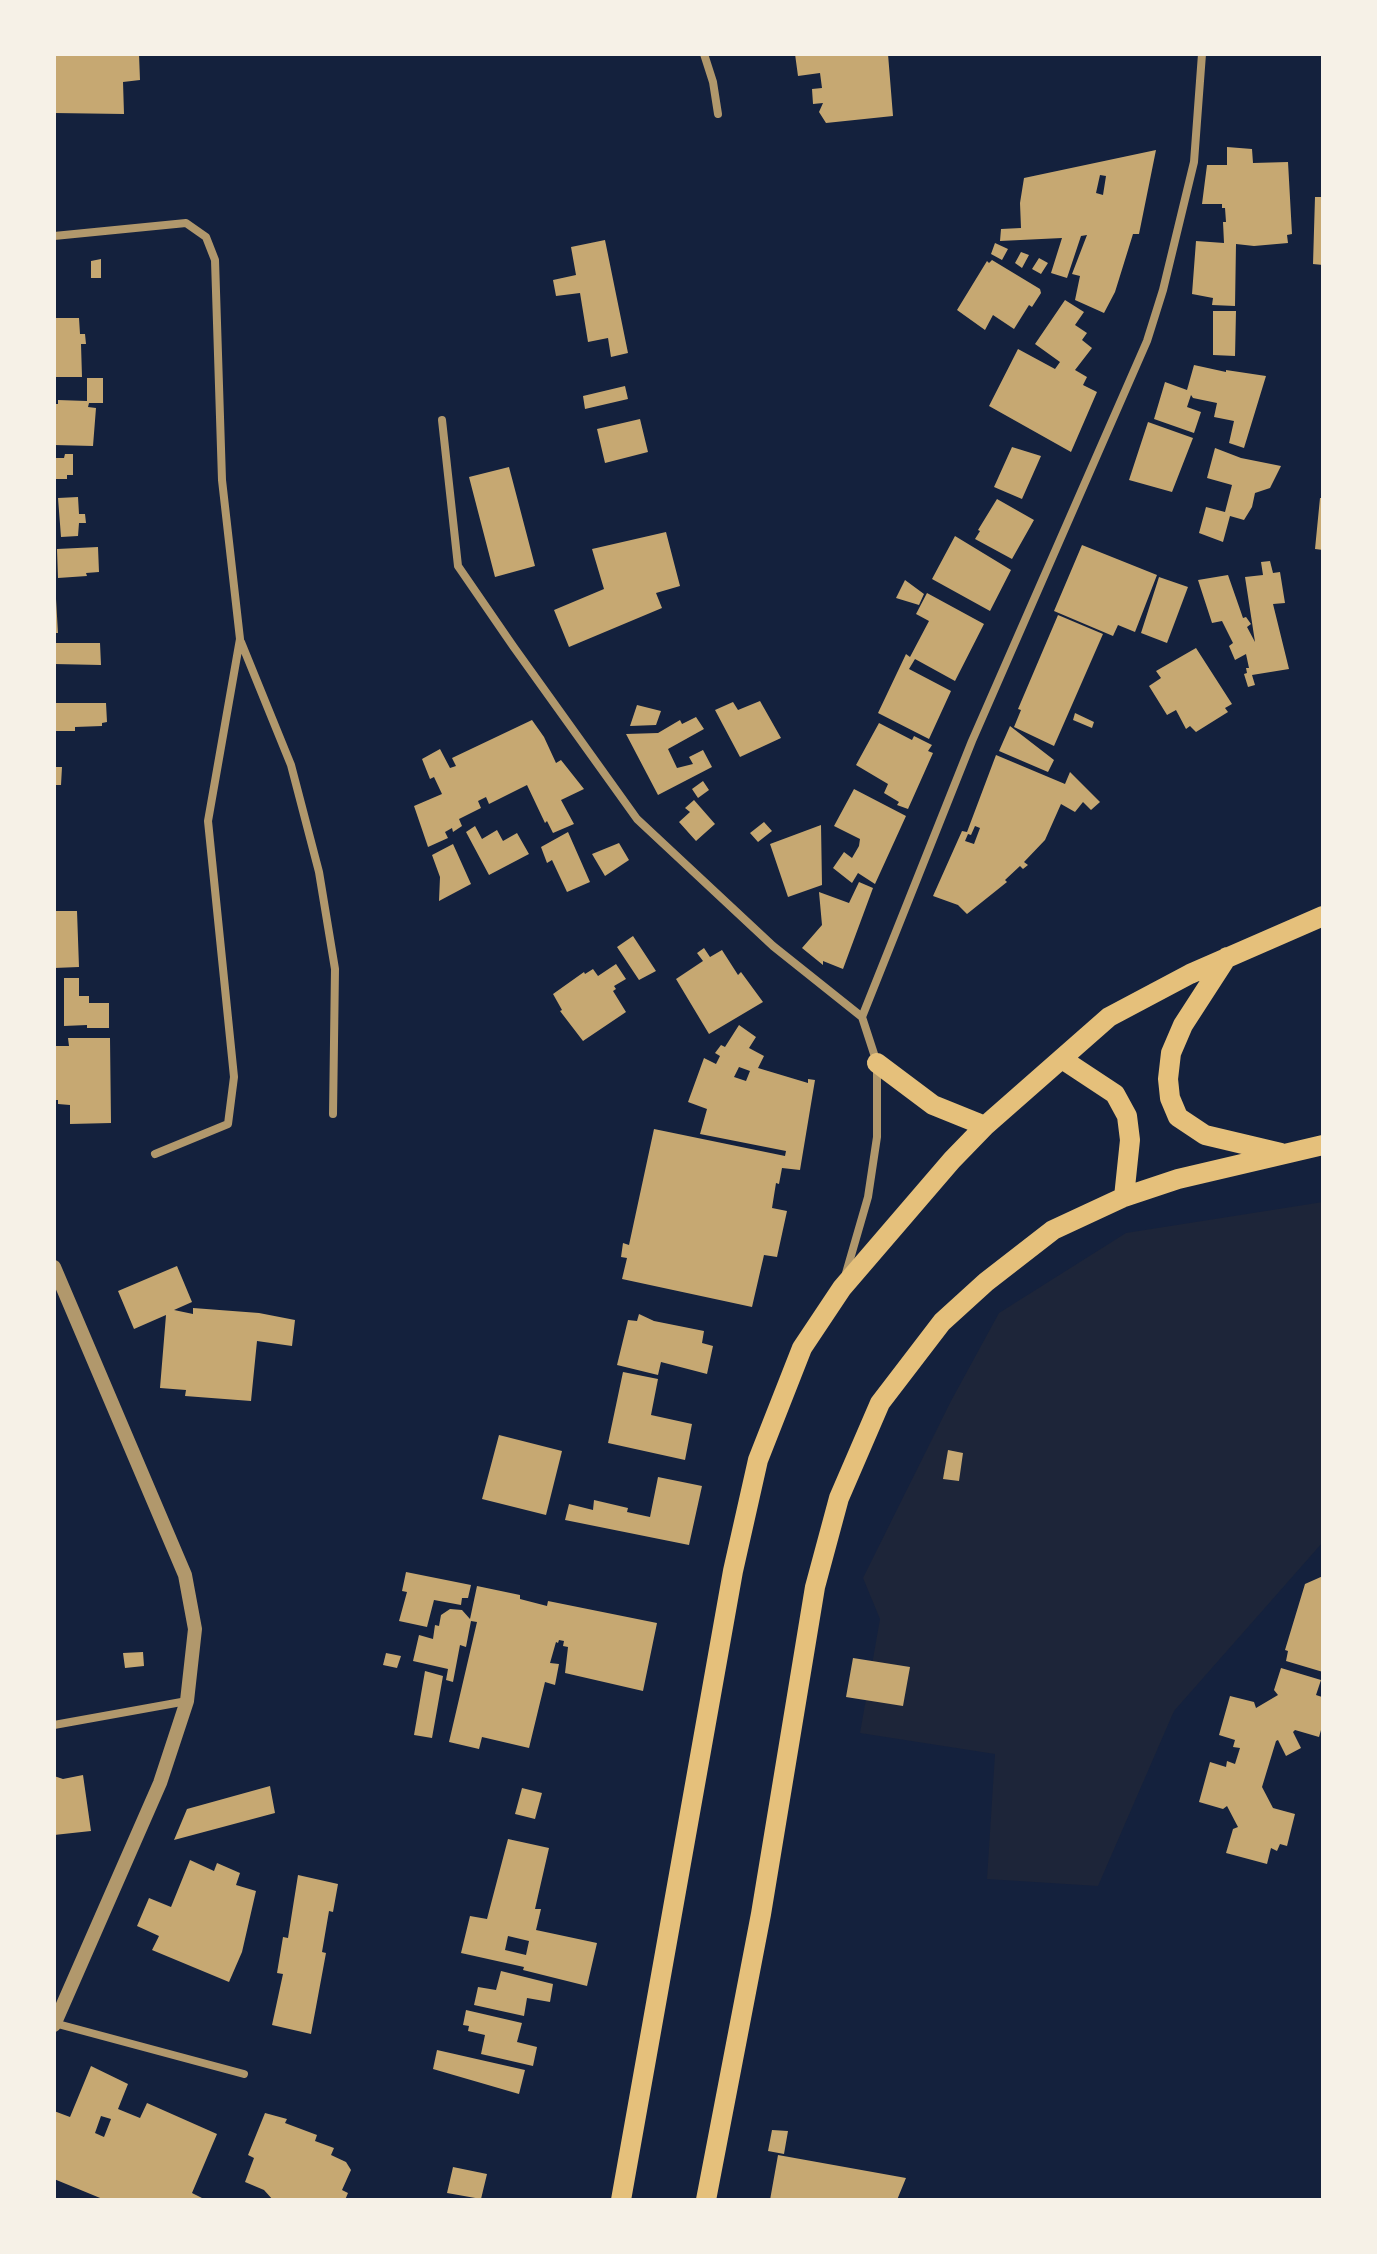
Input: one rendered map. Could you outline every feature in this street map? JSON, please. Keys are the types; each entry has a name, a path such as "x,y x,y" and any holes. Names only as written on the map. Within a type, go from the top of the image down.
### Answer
{"main road":[{"path":"621,2200 733,1571 758,1460 802,1348 842,1288 952,1160 985,1126 1109,1017 1159,989 1323,916"},
{"path":"1227,957 1183,1025 1171,1053 1168,1079 1170,1098 1178,1117 1205,1135 1284,1154"},
{"path":"1062,1059 1115,1094 1127,1116 1130,1140 1124,1197"},
{"path":"877,1063 933,1105 985,1126"},
{"path":"706,2200 761,1914 815,1587 839,1498 880,1403 942,1322 986,1282 1053,1230 1124,1197 1224,1166 1323,1145"}],"street":[{"path":"704,54 713,82 718,114"},
{"path":"862,1017 972,741 1147,341 1163,290 1194,162 1202,54"},
{"path":"54,236 186,223 206,237 215,260 222,480 240,639 291,765 319,872 335,969 333,1114"},
{"path":"442,420 458,566 513,646 637,819 773,946 862,1017 877,1063 877,1137 868,1197 842,1288"},
{"path":"155,1154 228,1124 234,1077 208,821 240,639"},
{"path":"54,1267 185,1575 195,1629 187,1701 160,1783 54,2024 244,2074"},
{"path":"54,1725 187,1701"}],"shaded area":[{"path":"1323,1202 1323,1542 1174,1711 1098,1886 987,1879 995,1754 860,1733 880,1619 863,1578 951,1401 999,1313 1126,1233"}],"building":[{"path":"54,54 139,54 140,80 123,82 124,114 54,113"},
{"path":"795,54 888,54 893,116 826,123 819,112 823,103 813,104 812,89 822,88 820,73 798,76"},
{"path":"1227,147 1252,149 1253,163 1288,162 1292,234 1287,235 1288,243 1236,244 1235,306 1212,305 1213,298 1192,294 1196,241 1224,243 1225,208 1222,204 1202,204 1207,165 1227,165"},
{"path":"1156,150 1139,234 1133,234 1115,292 1104,313 1075,300 1080,276 1072,274 1087,235 1081,236 1067,278 1051,273 1062,238 1000,241 1001,229 1021,228 1020,203 1024,178","holes":["1100,175 1106,176 1103,195 1096,193"]},
{"path":"1315,197 1323,197 1323,265 1313,264"},
{"path":"605,240 628,353 611,357 608,338 588,342 580,293 556,296 553,280 576,275 571,247"},
{"path":"995,243 1008,249 1002,260 991,254"},
{"path":"1021,252 1029,255 1022,268 1015,263"},
{"path":"1039,258 1048,263 1041,274 1032,269"},
{"path":"101,259 101,278 91,278 91,261"},
{"path":"992,260 1040,289 1041,293 1032,307 1029,305 1014,329 993,315 985,330 957,310 987,261"},
{"path":"1065,300 1084,312 1075,325 1087,333 1082,340 1092,348 1075,370 1087,377 1083,385 1097,392 1071,452 989,406 1018,349 1055,369 1060,362 1035,344"},
{"path":"1213,311 1236,311 1235,356 1213,355"},
{"path":"54,318 79,318 80,334 85,334 86,344 81,344 82,377 54,377"},
{"path":"1194,365 1266,376 1244,448 1229,443 1234,421 1214,417 1217,403 1191,395 1187,407 1201,412 1194,433 1154,419 1165,382 1187,390"},
{"path":"87,378 103,378 103,403 89,403 88,407 96,408 93,446 54,445 54,404 58,404 58,400 87,401"},
{"path":"625,386 628,399 585,409 583,396"},
{"path":"640,419 648,452 605,463 597,429"},
{"path":"1148,422 1193,438 1172,492 1129,480"},
{"path":"1012,447 1041,456 1022,499 994,487"},
{"path":"1215,448 1241,458 1281,466 1270,488 1255,493 1252,507 1244,520 1230,516 1223,542 1199,533 1206,507 1225,512 1232,485 1207,478"},
{"path":"65,454 73,454 73,475 67,475 67,479 54,479 54,458 64,458"},
{"path":"509,467 535,566 495,577 469,477"},
{"path":"78,497 79,514 85,514 86,523 79,523 78,536 61,537 58,498"},
{"path":"1320,498 1323,498 1323,550 1315,549"},
{"path":"997,499 1034,520 1012,559 975,539"},
{"path":"666,532 680,586 656,593 662,608 569,647 554,610 604,589 592,549"},
{"path":"955,536 1011,570 990,611 932,579"},
{"path":"1082,545 1157,575 1135,632 1118,625 1113,636 1054,611"},
{"path":"98,547 99,572 58,578 57,549"},
{"path":"1270,561 1273,573 1280,572 1285,603 1273,604 1289,669 1252,675 1255,685 1248,687 1244,674 1249,668 1246,654 1235,660 1229,646 1233,643 1222,621 1212,623 1198,580 1228,575 1243,618 1246,617 1251,624 1247,627 1255,642 1245,577 1263,575 1261,562"},
{"path":"1159,577 1188,587 1167,643 1141,633"},
{"path":"905,580 924,594 919,605 896,598"},
{"path":"927,593 984,624 955,681 915,659 909,669 951,691 929,739 878,713 906,654 910,657 929,621 916,614"},
{"path":"56,599 58,633 54,633"},
{"path":"1058,615 1103,634 1054,746 1014,727 1021,710 1018,709"},
{"path":"54,643 100,643 101,665 54,664"},
{"path":"1196,648 1232,704 1225,708 1228,712 1196,732 1190,726 1186,729 1176,710 1167,715 1149,686 1161,678 1156,671"},
{"path":"760,701 781,738 740,757 715,710 733,702 738,710"},
{"path":"54,703 106,703 107,722 102,726 75,727 75,731 54,731"},
{"path":"637,705 661,711 656,725 630,726"},
{"path":"1075,713 1094,722 1092,728 1073,720"},
{"path":"696,717 704,729 668,749 677,768 693,764 689,757 703,750 712,767 658,795 626,734 658,733 680,720 682,724"},
{"path":"532,720 556,763 561,760 584,789 561,800 574,824 553,833 527,785 489,804 486,797 478,801 481,808 459,819 462,826 453,832 452,828 445,832 448,838 428,847 414,806 442,794 434,777 430,779 422,759 440,749 450,768 456,766 452,758"},
{"path":"879,723 912,740 914,736 932,745 928,751 933,753 908,809 897,805 899,802 884,793 888,784 856,765"},
{"path":"1010,726 1054,760 1048,772 999,751"},
{"path":"996,755 1065,784 1070,772 1100,802 1091,810 1083,802 1075,812 1061,804 1045,840 1024,862 1028,865 1023,869 1020,866 1005,880 1007,882 967,914 958,905 933,896 962,831 967,832","holes":["975,826 980,828 974,844 965,841"]},
{"path":"54,767 62,767 61,785 54,785"},
{"path":"703,781 709,790 698,798 692,789"},
{"path":"854,789 906,816 875,884 858,873 852,883 833,868 844,852 852,858 859,846 860,839 834,826"},
{"path":"694,800 715,824 696,841 679,822 690,812 685,808"},
{"path":"764,822 772,831 758,842 750,833"},
{"path":"821,825 822,885 788,897 770,844"},
{"path":"475,826 482,839 497,830 503,841 517,833 529,854 489,875 466,832"},
{"path":"568,832 590,882 567,892 552,860 547,863 541,847"},
{"path":"619,843 629,860 605,876 592,854"},
{"path":"453,844 471,884 439,901 440,877 432,855"},
{"path":"859,882 873,888 843,969 823,961 823,965 802,948 822,925 819,892 849,903"},
{"path":"54,911 77,911 79,967 54,968"},
{"path":"633,936 656,971 639,980 617,947"},
{"path":"704,948 710,957 722,950 738,975 741,972 763,1002 709,1034 676,979 703,961 697,953"},
{"path":"616,964 626,979 614,986 616,989 613,991 626,1012 583,1041 560,1011 553,994 584,972 593,969 598,976"},
{"path":"64,978 79,978 79,996 89,996 89,1003 109,1003 109,1028 64,1026"},
{"path":"739,1025 756,1037 749,1048 764,1056 758,1068 808,1083 808,1079 815,1080 800,1170 782,1168 779,1184 776,1183 772,1208 787,1211 777,1257 764,1255 752,1307 622,1279 627,1258 621,1257 623,1243 629,1245 654,1129 785,1156 786,1151 700,1134 707,1109 688,1102 704,1058 716,1064 720,1056 715,1053 721,1045 725,1047","holes":["739,1067 750,1071 746,1081 734,1077"]},
{"path":"68,1038 110,1038 111,1123 70,1124 70,1105 58,1104 58,1100 54,1100 54,1046 69,1046"},
{"path":"177,1266 192,1302 174,1310 193,1314 193,1308 259,1313 295,1320 292,1346 257,1341 251,1401 185,1396 186,1390 160,1388 166,1315 134,1329 118,1291"},
{"path":"639,1314 654,1321 704,1331 702,1343 713,1346 707,1374 661,1362 658,1375 617,1365 628,1320 637,1321"},
{"path":"623,1372 658,1379 651,1415 692,1424 685,1460 608,1443"},
{"path":"499,1435 562,1451 546,1515 482,1499"},
{"path":"948,1450 963,1453 959,1481 943,1479"},
{"path":"658,1477 702,1486 689,1545 565,1520 569,1504 593,1510 594,1500 650,1517"},
{"path":"406,1572 471,1585 468,1598 462,1598 461,1605 434,1600 427,1627 399,1621 407,1592 402,1591"},
{"path":"1323,1576 1323,1672 1286,1661 1288,1651 1285,1650 1305,1584"},
{"path":"477,1586 520,1595 520,1599 547,1606 548,1601 657,1623 643,1691 565,1673 568,1647 559,1640 550,1663 559,1664 555,1685 545,1682 529,1748 482,1737 479,1749 449,1742 477,1622 471,1621 466,1647 460,1645 453,1682 446,1680 448,1669 413,1661 419,1635 433,1639 435,1625 439,1626 441,1615 450,1609 462,1610 470,1619"},
{"path":"143,1652 144,1666 125,1668 123,1653"},
{"path":"386,1653 401,1656 397,1668 383,1665"},
{"path":"853,1658 910,1667 903,1706 846,1697"},
{"path":"1281,1668 1321,1680 1316,1695 1322,1697 1323,1723 1319,1737 1295,1730 1293,1732 1301,1748 1286,1756 1276,1741 1262,1787 1273,1808 1295,1814 1287,1846 1280,1844 1277,1851 1271,1848 1267,1864 1226,1853 1233,1829 1238,1827 1227,1806 1223,1809 1199,1802 1210,1762 1226,1767 1227,1761 1235,1764 1240,1748 1233,1747 1235,1740 1219,1735 1230,1696 1254,1702 1256,1708 1278,1695 1274,1690"},
{"path":"425,1671 443,1676 432,1738 414,1735"},
{"path":"83,1775 91,1831 54,1835 54,1776 63,1779"},
{"path":"270,1786 275,1813 174,1840 187,1809"},
{"path":"522,1788 542,1793 535,1819 515,1814"},
{"path":"508,1839 549,1848 535,1909 541,1909 536,1930 597,1943 587,1986 523,1970 524,1967 461,1953 470,1916 487,1919","holes":["508,1936 529,1941 526,1955 505,1950"]},
{"path":"190,1860 214,1871 217,1863 240,1873 236,1885 256,1891 242,1952 229,1982 152,1950 159,1936 137,1926 149,1898 171,1907"},
{"path":"298,1875 338,1884 333,1912 329,1911 322,1952 326,1953 311,2034 272,2025 283,1974 277,1973 283,1937 288,1938"},
{"path":"501,1971 553,1984 550,2002 527,1998 524,2016 474,2005 478,1987 496,1990"},
{"path":"466,2010 522,2023 517,2042 537,2047 533,2066 481,2054 485,2035 468,2031 469,2026 463,2025"},
{"path":"437,2050 525,2070 519,2094 433,2069"},
{"path":"91,2066 128,2084 118,2109 140,2118 147,2103 217,2134 192,2193 201,2200 105,2200 54,2179 54,2111 70,2117","holes":["101,2116 111,2119 104,2137 95,2133"]},
{"path":"265,2113 287,2119 285,2123 317,2135 315,2141 334,2148 331,2155 346,2162 351,2170 342,2190 348,2193 345,2200 273,2200 264,2190 245,2182 254,2158 248,2155"},
{"path":"772,2130 788,2131 784,2154 768,2151"},
{"path":"778,2155 906,2178 897,2200 770,2200"},
{"path":"453,2167 487,2174 481,2199 447,2193"}]}
